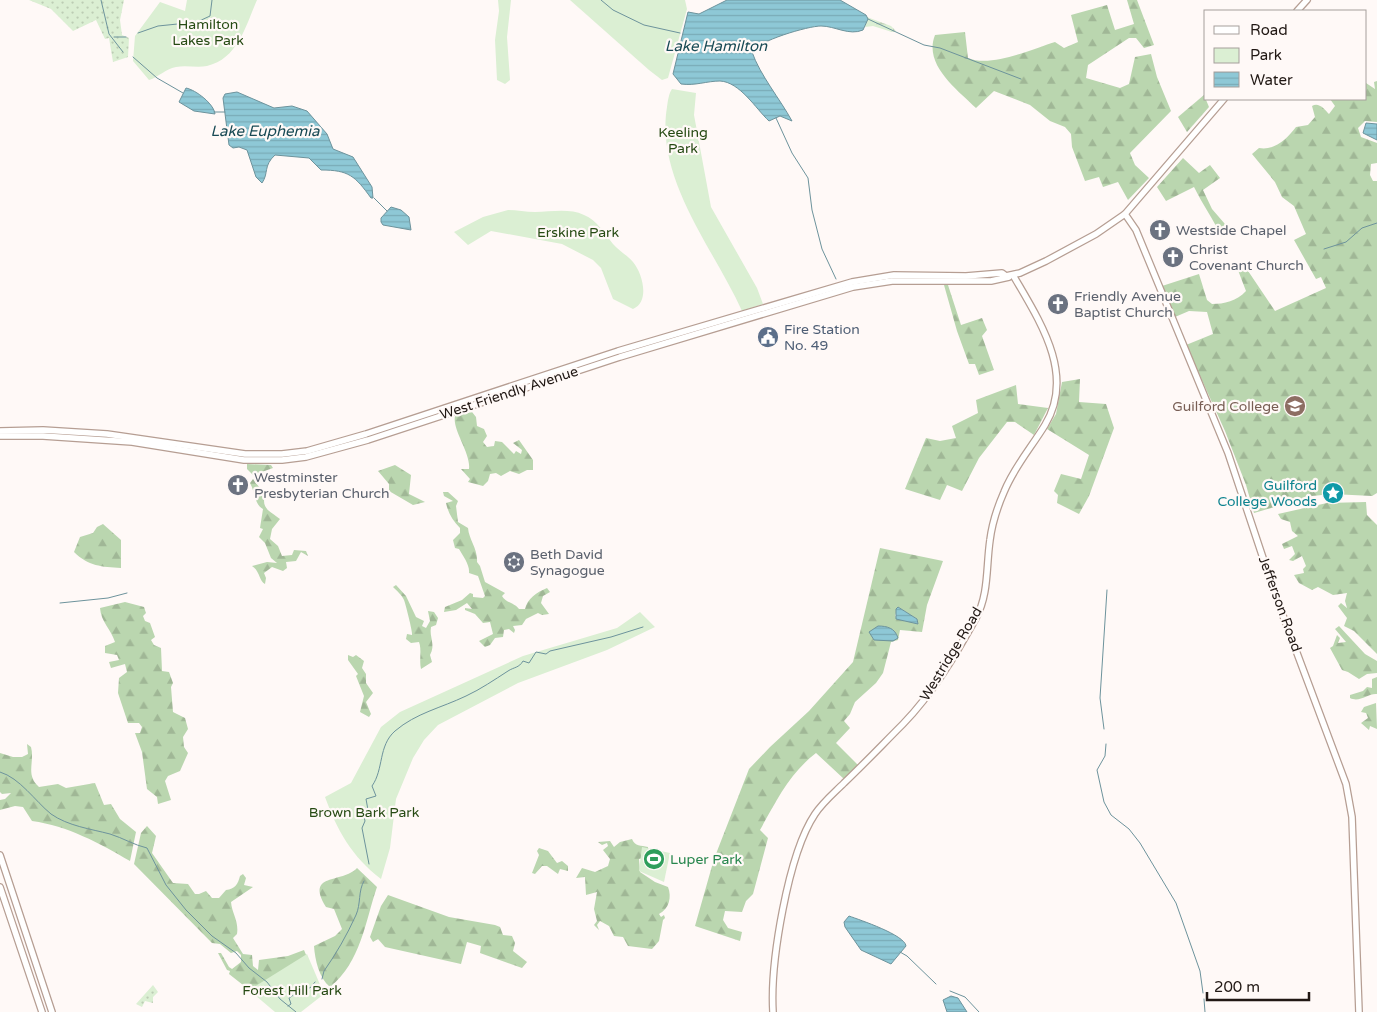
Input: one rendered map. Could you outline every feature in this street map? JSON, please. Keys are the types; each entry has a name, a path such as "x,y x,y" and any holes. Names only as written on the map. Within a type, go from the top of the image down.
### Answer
{"main road":[{"path":"1298,10 1307,0"},
{"name":"West Friendly Avenue","path":"0,436 43,436 132,442 244,460 282,460 306,457 361,442 620,357 853,287 892,281 991,281 1013,275 1030,269 1080,242 1125,214 1223,100"},
{"name":"Jefferson Road","path":"1125,214 1136,230 1228,453 1276,597 1343,772 1351,806 1359,1012"},
{"name":"West Friendly Avenue","path":"0,431 43,430 124,436 245,454 282,454 307,451 366,434 627,348 869,277 894,275 1013,275"},
{"name":"Westridge Road","path":"773,1012 773,987 781,922 793,873 808,825 824,803 925,700 961,643 983,602 989,542 998,505 1015,469 1046,425 1054,405 1058,376 1053,351 1013,275"},
{"path":"0,855 52,1012"},
{"path":"0,887 42,1012"}],"green space":[{"path":"29,0 124,0 120,20 122,35 129,38 128,57 113,62 109,38 105,39 96,20 73,31 51,9"},
{"name":"Hamilton Lakes Park","path":"187,0 257,0 240,40 234,49 218,62 207,66 180,66 172,68 149,80 133,61 135,36 160,2 185,11"},
{"path":"498,0 511,0 507,37 510,80 505,84 497,80 495,40 499,11"},
{"path":"570,0 685,0 687,9 668,78 662,80 649,70"},
{"path":"1127,0 1137,0 1154,45 1144,48 1136,38 1129,38 1088,65 1086,78 1120,88 1129,84 1135,57 1151,54 1157,77 1171,111 1130,153 1135,165 1149,178 1128,200 1118,182 1103,187 1099,177 1085,181 1072,147 1071,134 1065,127 1050,121 1030,105 994,91 976,108 944,76 934,57 935,35 965,32 968,58 977,60 1000,59 1055,42 1064,48 1078,42 1071,15 1107,5 1115,30 1134,24"},
{"path":"867,17 891,26 896,31 892,32 873,26 865,27"},
{"name":"Guilford College","path":"1377,81 1377,122 1365,121 1358,128 1361,137 1377,143 1377,163 1371,164 1370,175 1373,181 1377,181 1377,493 1372,496 1332,494 1312,496 1254,513 1246,485 1225,431 1186,345 1213,334 1207,312 1189,311 1175,317 1162,286 1199,274 1207,300 1212,304 1230,301 1246,291 1236,265 1242,262 1275,311 1326,288 1321,277 1316,279 1294,240 1306,234 1294,206 1282,197 1275,182 1252,154 1259,148 1270,148 1280,143 1296,127 1308,125 1315,117 1312,106 1319,105 1329,114 1335,106 1331,100 1367,100 1367,84 1375,89 1374,82"},
{"name":"Keeling Park","path":"672,89 696,93 694,115 711,207 757,288 763,304 742,311 678,187 670,161 666,134 667,107"},
{"path":"1204,95 1204,100 1206,100 1209,107 1187,132 1178,117"},
{"path":"1183,158 1199,173 1210,165 1220,178 1203,190 1212,209 1231,231 1222,237 1194,187 1166,201 1157,187"},
{"name":"Erskine Park","path":"508,210 572,212 589,217 637,267 642,280 642,300 633,309 613,299 601,268 593,260 562,244 491,231 468,245 454,232 483,217"},
{"path":"944,285 948,285 961,325 982,318 987,330 982,336 994,370 979,375 975,364 969,364"},
{"path":"1080,379 1079,402 1106,404 1114,428 1089,496 1079,514 1057,503 1058,495 1054,491 1061,474 1081,479 1089,455 1047,429 1056,414 1062,382"},
{"path":"1016,385 1018,404 1048,408 1034,435 1015,422 1007,422 979,458 962,491 947,485 940,500 905,489 926,438 940,441 956,438 952,426 978,413 976,400"},
{"path":"472,412 476,417 477,426 484,429 487,436 483,442 487,447 494,446 495,441 502,442 514,454 516,451 521,454 522,450 513,443 519,440 533,460 533,470 527,470 519,474 510,471 501,476 496,473 490,474 488,481 483,486 468,482 470,479 461,469 469,469 469,463 456,428 455,416"},
{"path":"247,464 271,465 273,468 253,475 247,469"},
{"path":"395,465 411,475 409,494 425,502 413,505 389,491 389,484 378,471"},
{"path":"253,479 265,495 265,507 280,519 272,529 270,539 278,546 282,556 292,555 294,550 306,551 308,556 301,552 296,561 286,562 287,568 283,571 272,567 264,573 266,578 265,584 257,570 252,566 267,562 277,563 271,558 265,543 259,537 263,529 260,528 263,509 256,501 250,483"},
{"path":"443,492 448,492 458,501 456,506 458,522 468,528 477,562 485,582 505,593 502,596 519,609 525,609 533,596 547,588 550,592 543,596 541,603 549,614 542,615 538,613 526,619 522,625 513,626 514,633 509,629 504,630 503,637 495,638 490,645 485,647 479,641 493,634 490,622 483,623 475,614 465,610 465,608 472,609 467,603 456,610 444,612 445,607 462,600 470,593 473,594 473,597 483,598 485,596 478,576 469,573 459,549 455,548 453,540 460,533 460,528 451,517 447,507 446,503 453,501 444,496"},
{"path":"1366,502 1367,515 1377,525 1377,654 1354,631 1344,626 1347,618 1338,606 1341,603 1347,608 1345,601 1347,593 1333,595 1318,587 1312,590 1299,583 1294,575 1304,573 1303,569 1306,566 1302,556 1293,561 1289,560 1295,554 1292,546 1284,549 1282,544 1298,536 1292,531 1290,522 1281,519 1278,514 1327,503"},
{"path":"103,524 121,540 121,568 90,563 74,552 80,537 93,533 97,527"},
{"path":"880,548 943,561 927,605 922,632 900,630 898,640 891,642 883,673 876,683 855,702 850,714 844,721 850,728 836,743 858,765 844,779 816,753 791,779 760,830 768,838 753,894 746,901 742,912 725,911 723,920 728,928 742,932 740,941 695,926 714,859 749,769 809,711 853,662","holes":["898,607 917,619 918,624 895,616"]},
{"path":"396,585 406,596 416,617 424,621 422,626 426,628 430,621 428,611 434,612 438,618 436,625 431,627 432,651 430,655 432,662 421,669 419,642 411,643 406,639 407,634 412,635 411,629 404,600 393,587"},
{"path":"125,602 144,607 146,613 143,616 145,621 150,623 155,637 151,640 154,645 161,648 162,671 169,672 173,683 171,687 173,712 185,718 188,729 183,737 184,747 188,753 180,771 168,776 165,781 171,800 158,804 157,797 147,789 142,752 135,733 140,733 142,727 139,723 128,723 118,693 119,678 127,672 125,664 111,668 109,662 119,660 117,655 105,653 105,646 115,642 102,617 100,608"},
{"name":"Brown Bark Park","path":"640,612 655,627 607,650 518,683 438,725 424,740 413,758 396,799 390,848 381,879 362,862 340,832 325,797 351,783 381,727 400,712 523,656 617,628"},
{"path":"1339,626 1365,654 1377,661 1377,673 1367,674 1359,679 1342,670 1330,648 1333,646 1337,635 1340,638 1338,643 1346,642 1335,629"},
{"path":"348,655 353,657 356,655 364,661 362,668 366,674 366,683 373,693 366,702 371,714 369,717 360,712 364,696 356,676 358,674 348,660"},
{"path":"1377,677 1377,694 1361,699 1350,698 1350,695 1363,691 1367,687 1372,688 1372,679"},
{"path":"1376,703 1377,729 1370,726 1369,730 1361,723 1368,718 1366,713 1361,712 1364,707"},
{"path":"27,744 31,747 32,753 32,778 39,787 58,784 66,788 95,783 104,805 111,804 120,819 136,832 130,861 71,831 32,821 23,807 15,806 0,810 0,800 5,799 11,793 2,794 0,792 0,753 13,757 22,757 28,754"},
{"path":"147,826 156,836 152,853 173,883 188,884 195,894 206,891 212,898 219,898 226,890 234,887 243,874 246,878 244,885 253,887 231,902 237,929 237,934 233,938 243,954 252,955 253,966 258,970 259,960 288,956 304,950 316,979 262,1000 229,974 230,971 227,970 218,953 221,953 232,969 241,962 241,955 237,951 231,953 220,944 212,943 134,864 141,833"},
{"path":"632,839 637,845 648,847 648,851 643,858 639,859 640,872 655,882 668,887 669,891 670,899 667,906 659,914 661,917 664,915 665,918 659,941 652,949 628,946 623,937 614,936 609,926 600,921 597,925 599,930 594,925 597,921 594,909 597,892 586,895 585,877 576,878 582,868 595,872 608,866 610,859 603,850 608,846 607,843 602,845 598,842 610,841 614,847 620,842"},
{"name":"Luper Park","path":"642,847 670,853 664,882 639,871"},
{"path":"539,848 548,851 557,863 562,861 568,866 568,871 560,869 558,874 547,866 542,866 535,874 532,873 539,855 537,851"},
{"path":"357,868 377,887 361,941 355,954 349,966 330,987 323,979 318,968 314,946 335,936 342,929 334,909 326,907 320,888 328,880 351,873"},
{"path":"388,895 449,917 500,927 503,935 512,936 515,943 513,951 527,962 522,968 480,953 481,946 467,942 461,964 385,947 378,939 373,942 370,937 381,906"},
{"name":"Forest Hill Park","path":"307,954 324,994 301,1012 275,1012 249,990"},
{"path":"153,985 158,992 153,997 153,1003 145,1001 142,1007 136,1004"}],"water":[{"name":"Lake Hamilton","path":"727,0 840,0 866,15 868,19 863,30 858,32 826,26 815,27 795,31 773,39 763,43 752,52 765,78 792,121 780,116 769,121 734,86 720,81 681,84 673,74 688,12 699,14"},
{"path":"186,88 204,98 215,114 194,111 179,102"},
{"name":"Lake Euphemia","path":"237,92 274,108 292,106 307,111 327,134 333,149 353,157 372,187 373,198 356,179 338,171 321,170 309,158 275,155 267,166 262,183 256,177 247,150 239,147 233,148 229,145 223,98 225,94"},
{"path":"1366,123 1377,124 1377,140 1363,133"},
{"path":"391,207 401,210 409,217 411,230 383,225 381,218"},
{"path":"898,607 917,619 918,624 896,619 896,609"},
{"path":"878,626 890,628 898,638 893,641 874,640 869,632"},
{"path":"849,916 872,924 898,937 906,946 891,964 861,950 845,927 844,922"},
{"path":"951,996 958,998 967,1012 947,1012 943,1000"}],"waterway":[{"path":"101,0 109,34 123,52"},
{"path":"138,33 158,26 197,22 210,16 212,0"},
{"path":"601,0 613,10 644,25 680,33"},
{"path":"868,19 924,45 940,48 1021,79"},
{"path":"114,37 126,37"},
{"path":"133,57 157,78 183,93"},
{"path":"214,112 225,112"},
{"path":"776,118 792,153 808,178 812,210 822,249 836,279"},
{"path":"374,198 387,211"},
{"path":"1324,249 1346,242 1362,228 1377,223"},
{"path":"1104,729 1100,698 1107,590"},
{"path":"60,603 108,598 127,593"},
{"path":"369,864 362,828 365,821 363,813 368,810 366,799 376,796 372,786 376,779 383,751 395,731 420,715 477,690 518,666 523,661 529,663 536,652 546,654 550,651 611,637 643,627"},
{"path":"1106,744 1105,756 1097,770 1104,802 1111,815 1129,829 1140,843 1176,903 1200,971 1203,993"},
{"path":"0,772 21,784 45,809 58,818 80,827 110,834 147,848 166,885 186,910 212,936 236,953 249,968 267,982 280,999 296,1012"},
{"path":"322,979 324,971 356,915 364,881"},
{"path":"900,952 907,956 936,984"},
{"path":"288,1006 291,1004 289,998 295,994 297,986 310,988 315,982"},
{"path":"950,991 965,997 979,1012"},
{"path":"1204,999 1205,1012"}],"place":[{"name":"Westside Chapel","path":"1160,230"},
{"name":"Christ Covenant Church","path":"1173,257"},
{"name":"Friendly Avenue Baptist Church","path":"1058,304"},
{"name":"Fire Station No. 49","path":"768,337"},
{"name":"Guilford College","path":"1295,406"},
{"name":"Westminster Presbyterian Church","path":"238,485"},
{"name":"Guilford College Woods","path":"1333,493"},
{"name":"Beth David Synagogue","path":"514,562"},
{"name":"Luper Park","path":"654,859"}]}
